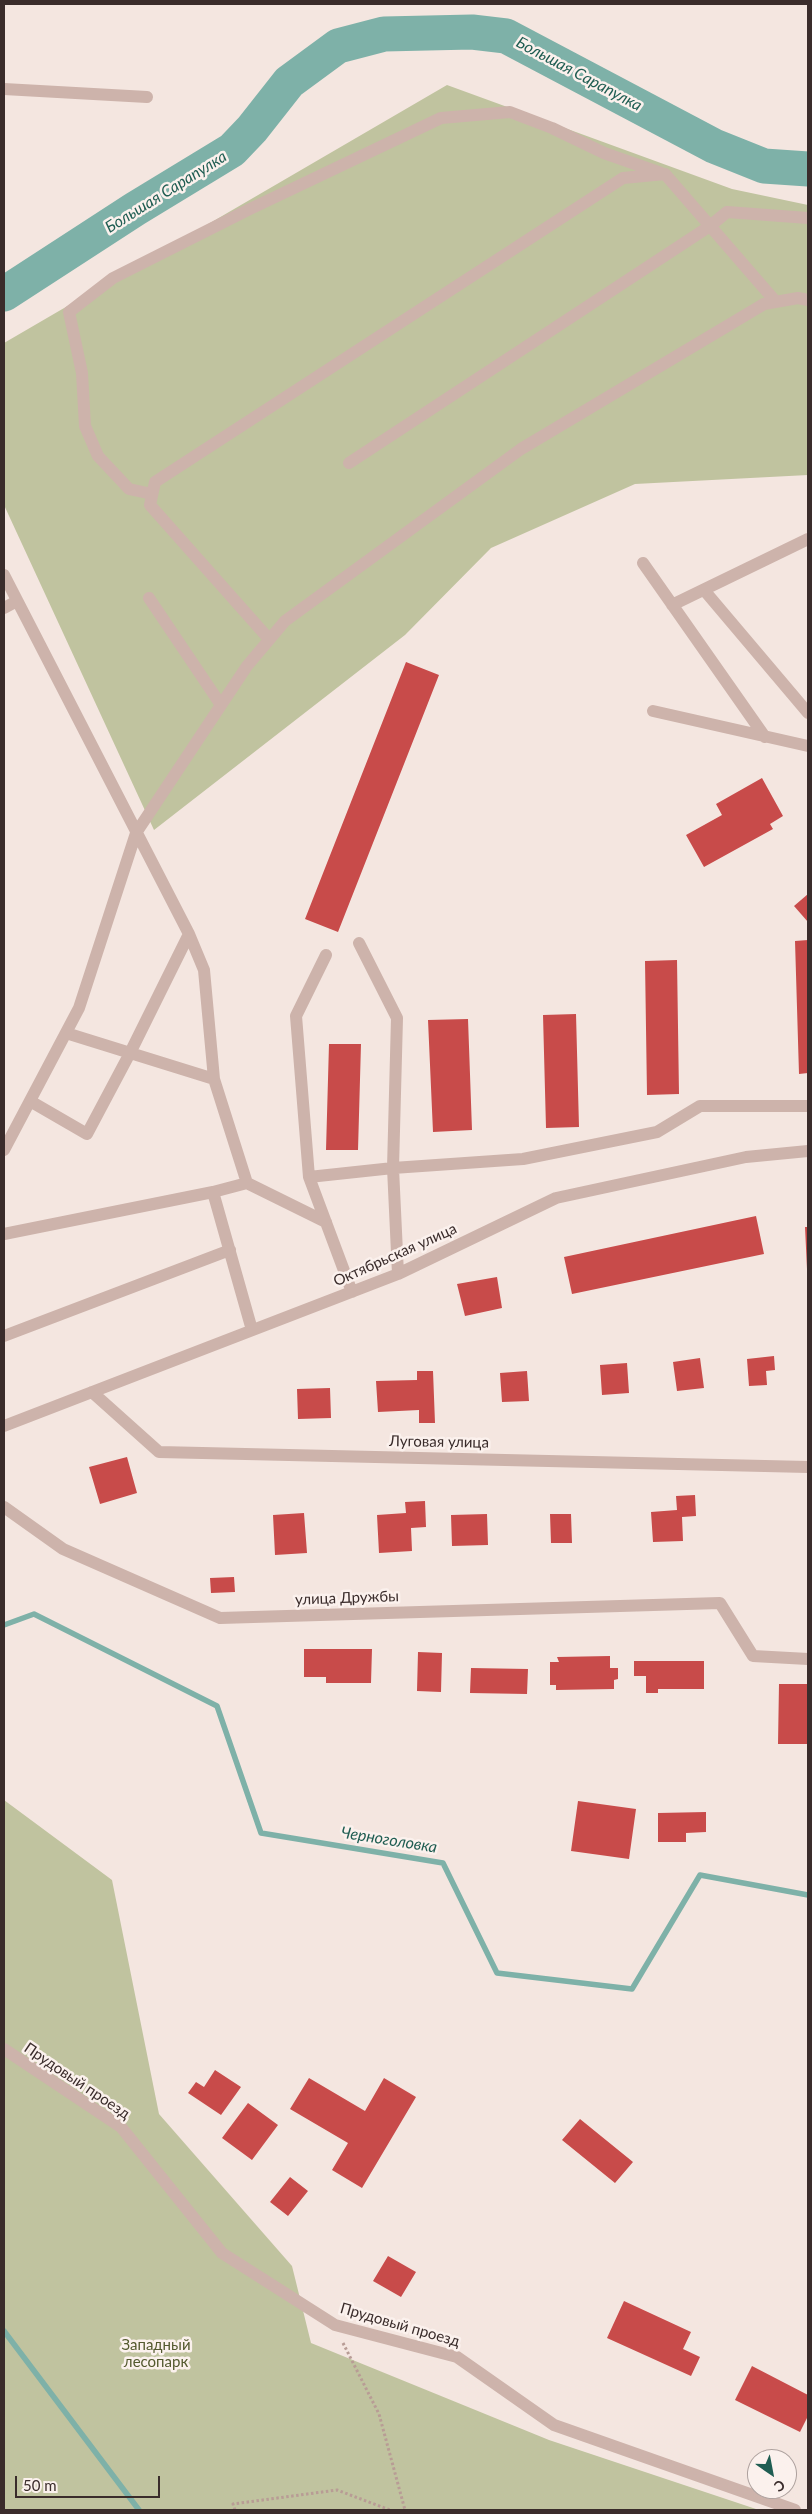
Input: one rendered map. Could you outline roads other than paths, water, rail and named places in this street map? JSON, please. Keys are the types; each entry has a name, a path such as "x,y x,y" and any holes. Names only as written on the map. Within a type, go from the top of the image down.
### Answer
{"street":[{"path":"4,89 147,97"},
{"path":"152,494 129,489 98,456 85,426 82,373 69,312 113,278 250,209 440,118 510,112 552,128 604,153 665,174 776,302"},
{"path":"269,639 150,505 155,482 623,178 665,174"},
{"path":"349,463 710,226 727,212 808,218"},
{"path":"5,1145 79,1008 136,833 246,666 285,621 521,450 764,304 798,298 808,300"},
{"path":"672,605 808,539"},
{"path":"643,563 765,736"},
{"path":"4,575 188,934 204,970 214,1079 247,1183"},
{"path":"704,590 808,713"},
{"path":"150,598 220,705"},
{"path":"4,608 17,601"},
{"path":"653,711 808,746"},
{"path":"30,1101 87,1134 130,1053 188,934"},
{"path":"359,943 397,1018 393,1168 398,1274"},
{"path":"326,954 296,1016 309,1177 352,1292"},
{"path":"66,1033 214,1079"},
{"path":"309,1177 393,1168 523,1160 657,1132 700,1106 808,1106"},
{"name":"Октябрьская улица","path":"4,1426 398,1274 556,1198 746,1157 808,1151"},
{"path":"4,1234 213,1192 247,1183 326,1222"},
{"path":"213,1192 252,1330"},
{"path":"4,1336 230,1250"},
{"name":"Луговая улица","path":"92,1392 159,1452 808,1467"},
{"name":"улица Дружбы","path":"4,1507 63,1549 220,1618 720,1603 753,1656 808,1659"},
{"name":"Прудовый проезд","path":"4,2049 121,2128 222,2253 334,2325 457,2357 554,2425 795,2510"}],"waterway":[{"name":"Большая Сарапулка","path":"4,294 135,209 232,150 252,129 289,82 338,46 384,34 472,32 506,36 714,146 764,166 808,169"},
{"name":"Черноголовка","path":"4,1625 34,1614 217,1706 261,1833 443,1863 497,1973 632,1989 700,1875 808,1895"},
{"path":"4,2331 139,2510"}],"park label":[{"name":"Западный лесопарк","path":"156,2354"}]}
